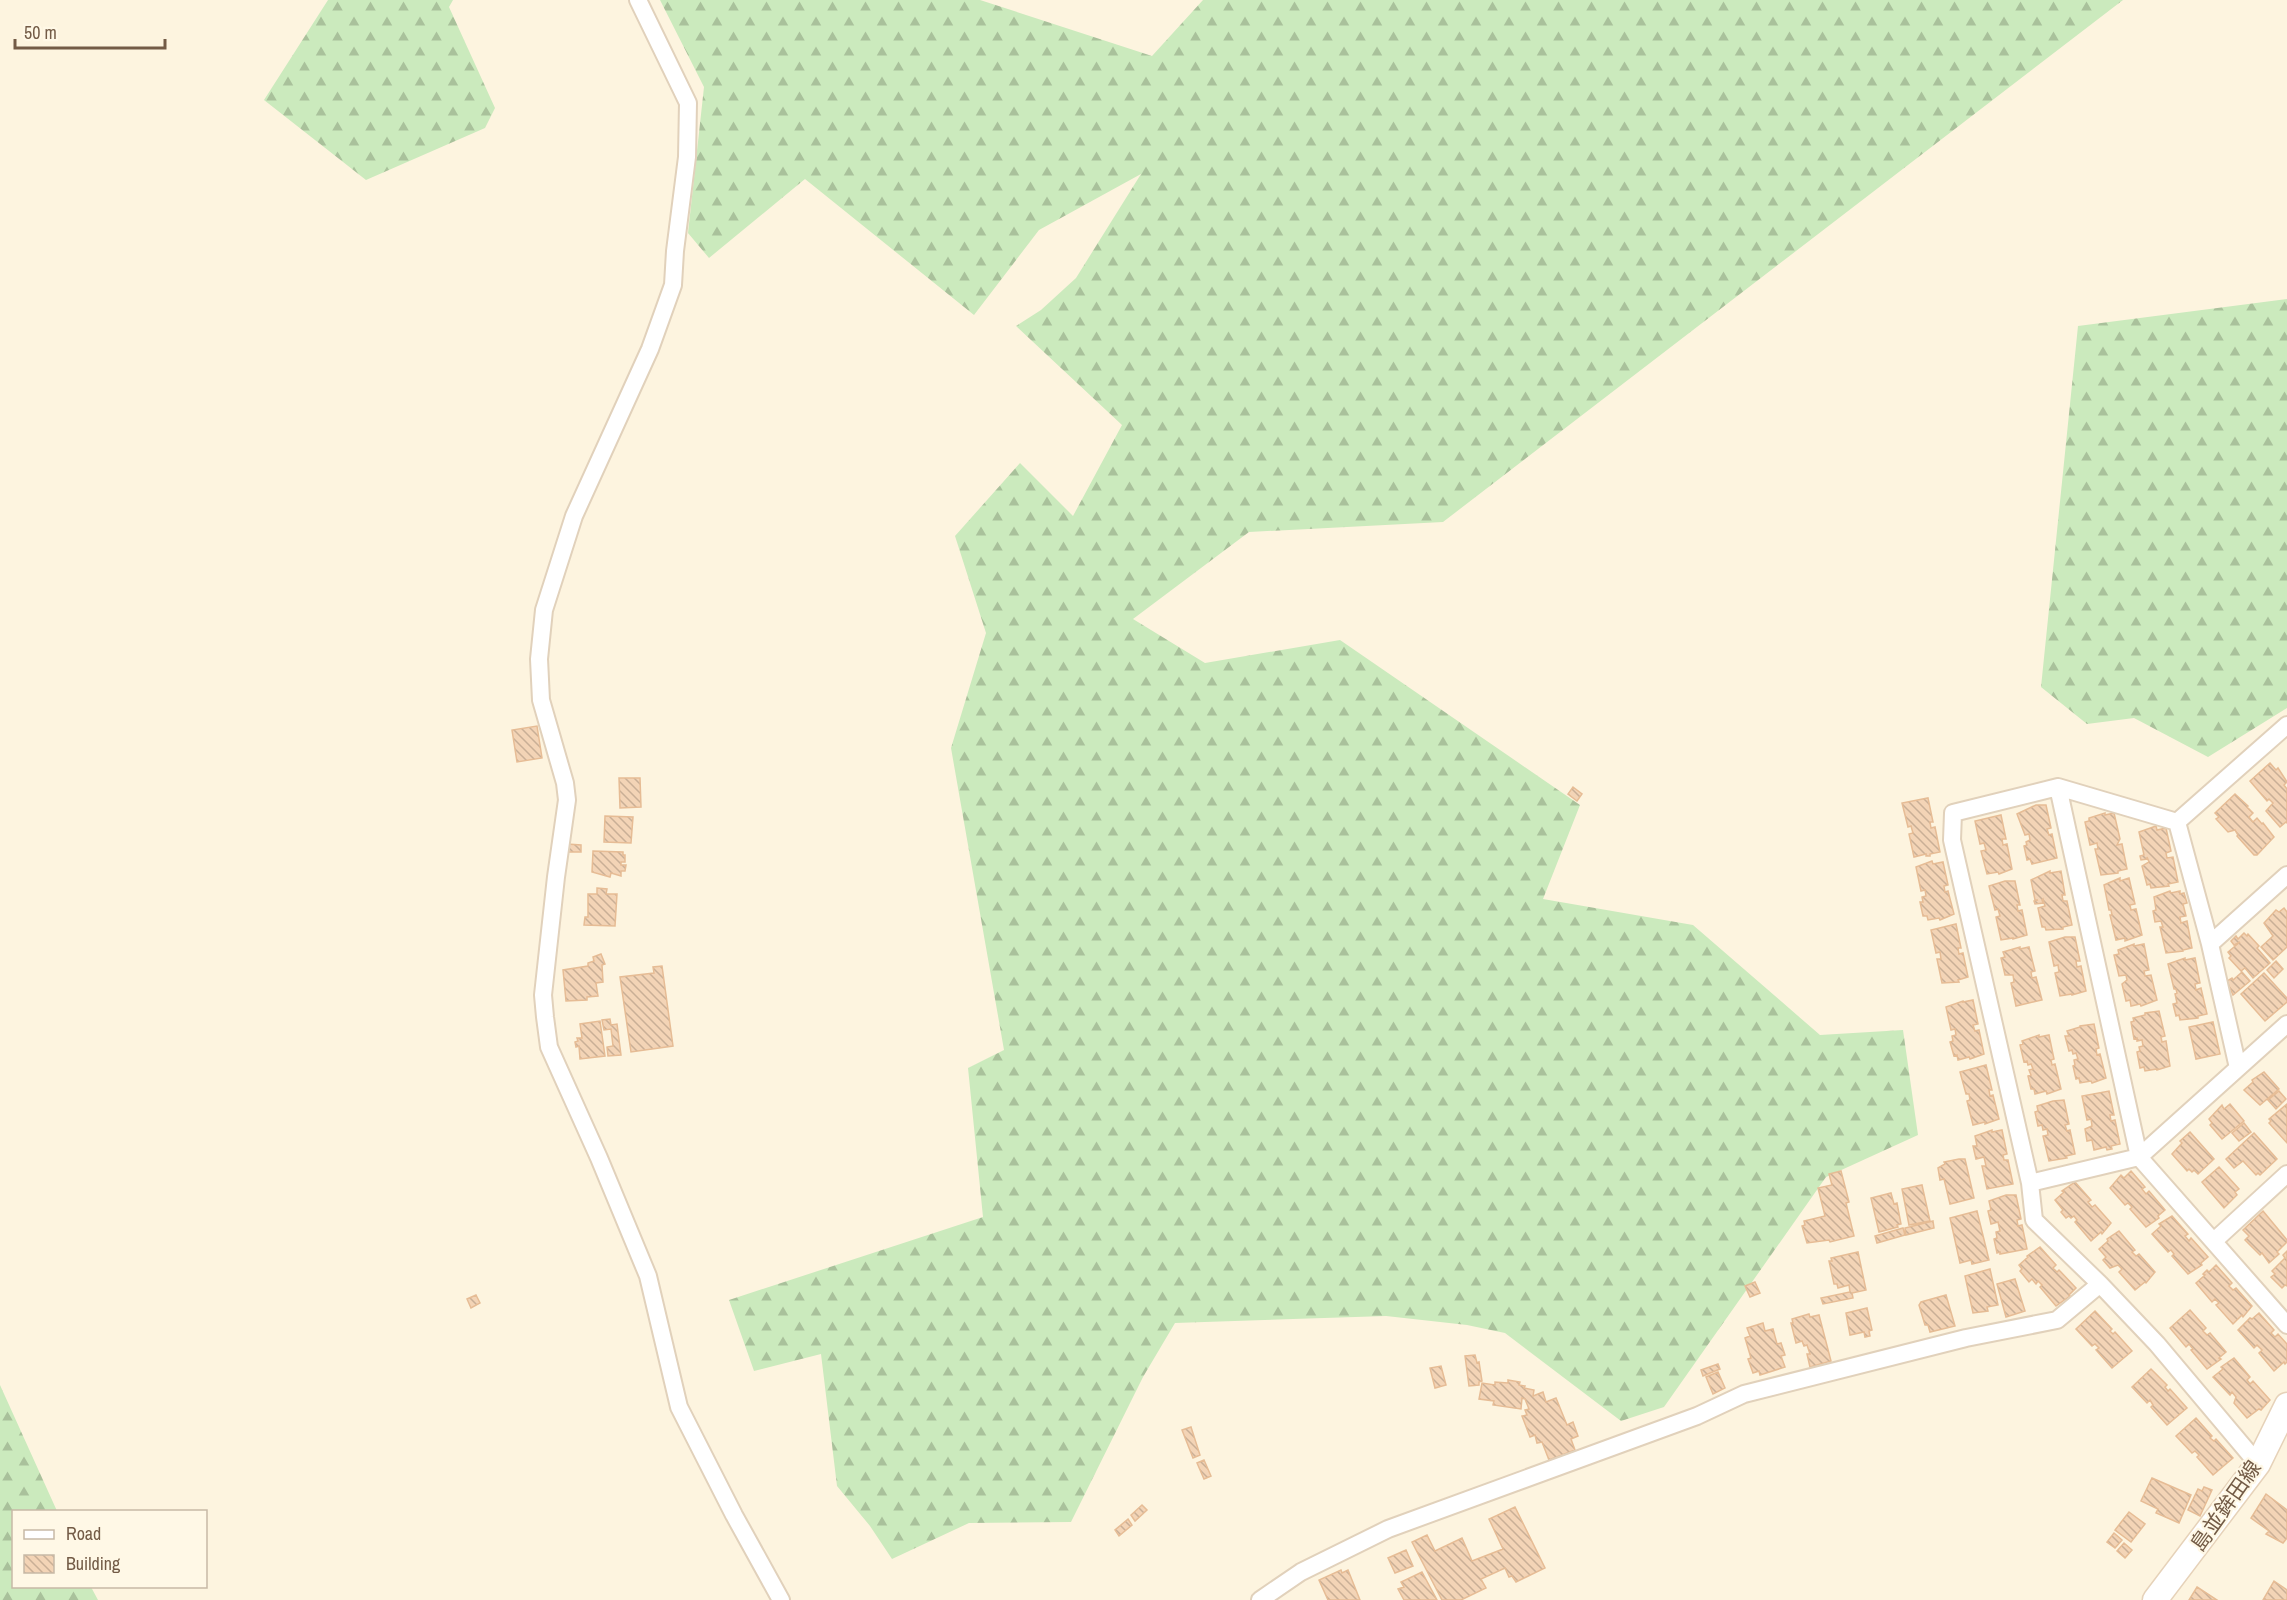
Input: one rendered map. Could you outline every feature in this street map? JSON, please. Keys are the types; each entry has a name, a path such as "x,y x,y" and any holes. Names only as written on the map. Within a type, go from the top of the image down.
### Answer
{"main road":[{"name":"島並鉾田線","path":"2155,1600 2258,1464 2287,1405"}],"street":[{"path":"638,0 688,103 687,157 673,285 650,349 574,516 544,610 539,659 541,700 565,783 567,800 543,995 544,1017 549,1047 599,1158 648,1276 679,1407 734,1515 781,1600"},
{"path":"2177,822 2287,725"},
{"path":"2177,822 2058,787 1953,813 1953,840 2030,1183 2034,1220 2157,1344 2258,1464"},
{"path":"2058,787 2139,1157 2287,1325"},
{"path":"2177,822 2210,944 2238,1068"},
{"path":"2210,944 2287,875"},
{"path":"2030,1183 2139,1157 2287,1024"},
{"path":"2214,1241 2287,1174"},
{"path":"1260,1600 1301,1572 1388,1529 1686,1420 1744,1394 1966,1338 2057,1320 2100,1284"}],"green space":[{"path":"328,0 453,0 449,7 495,108 485,128 366,180 264,100"},
{"path":"660,0 980,0 1152,56 1203,0 2123,0 1443,522 1249,532 1133,619 1205,663 1340,640 1580,805 1543,899 1693,925 1820,1035 1903,1030 1918,1135 1826,1177 1664,1407 1621,1421 1505,1333 1467,1325 1386,1316 1175,1323 1143,1377 1071,1522 969,1523 892,1559 870,1526 837,1486 821,1354 754,1371 729,1300 983,1217 968,1068 1004,1050 951,748 986,633 955,536 1020,463 1073,516 1122,425 1016,326 1041,310 1076,278 1141,174 1039,230 974,315 805,179 709,258 688,233 704,87"},
{"path":"2287,299 2287,708 2208,757 2134,718 2087,724 2041,687 2078,326"},
{"path":"0,1385 57,1510 12,1510 12,1588 92,1588 98,1600 0,1600"}],"building":[{"path":"537,726 542,758 517,762 512,730"},
{"path":"2270,763 2276,770 2278,768 2287,782 2284,785 2287,789 2287,823 2280,827 2266,811 2273,803 2269,799 2267,801 2250,781"},
{"path":"619,778 640,778 641,807 620,808"},
{"path":"1573,787 1582,794 1577,801 1568,794"},
{"path":"2235,794 2253,813 2249,817 2253,822 2257,818 2274,837 2257,855 2254,855 2237,836 2235,830 2228,832 2216,819 2219,817 2215,813"},
{"path":"1928,798 1933,822 1930,822 1931,828 1935,827 1940,852 1930,854 1930,856 1926,854 1914,857 1909,834 1913,833 1911,826 1908,827 1902,803"},
{"path":"2036,805 2046,805 2051,828 2047,829 2049,835 2052,834 2057,858 2032,864 2030,859 2027,860 2024,846 2030,840 2029,834 2025,835 2017,814"},
{"path":"2105,813 2105,815 2114,813 2120,839 2117,845 2122,844 2127,869 2118,871 2118,873 2101,875 2095,849 2098,849 2097,843 2090,845 2085,822 2089,821 2089,818"},
{"path":"2001,815 2006,839 2002,839 2003,845 2007,844 2012,869 1999,874 1998,872 1987,874 1981,851 1986,850 1984,843 1980,844 1975,821"},
{"path":"605,816 633,817 631,843 604,842"},
{"path":"2156,826 2157,830 2166,828 2171,851 2166,853 2167,858 2173,857 2178,882 2168,884 2169,886 2151,888 2150,884 2147,885 2142,866 2149,862 2147,857 2141,860 2140,856 2144,855 2139,832"},
{"path":"567,844 581,845 581,852 567,852"},
{"path":"593,851 623,852 625,862 621,862 621,865 626,865 625,871 621,871 621,876 611,873 610,877 592,872"},
{"path":"1932,861 1933,864 1943,862 1948,885 1944,886 1945,892 1948,891 1954,914 1940,920 1939,918 1928,920 1927,916 1923,916 1920,902 1923,902 1922,897 1926,896 1925,890 1921,891 1916,867"},
{"path":"2050,871 2050,873 2061,871 2065,895 2062,895 2063,901 2067,901 2072,925 2063,927 2063,929 2046,930 2042,927 2038,908 2045,906 2043,899 2043,903 2035,904 2034,901 2038,900 2035,900 2031,880"},
{"path":"2120,878 2120,881 2129,878 2135,904 2130,905 2131,910 2136,909 2142,935 2125,941 2125,938 2116,940 2104,885"},
{"path":"2005,881 2015,881 2020,905 2017,905 2018,911 2022,910 2027,935 2001,940 1996,917 2000,916 1998,909 1995,910 1989,886"},
{"path":"597,888 607,889 606,894 617,894 615,926 584,925 585,917 588,917 588,894 597,894"},
{"path":"2170,891 2171,893 2180,891 2180,894 2184,893 2187,903 2183,904 2186,916 2180,917 2181,923 2187,921 2192,948 2166,953 2160,927 2163,927 2161,921 2155,922 2153,911 2156,910 2154,897"},
{"path":"2284,908 2287,912 2287,947 2273,960 2261,947 2273,936 2264,923 2276,910 2279,912"},
{"path":"1956,924 1961,948 1958,948 1959,954 1963,953 1968,977 1958,980 1959,982 1942,983 1937,959 1941,959 1940,952 1936,953 1931,930"},
{"path":"2244,933 2247,936 2248,934 2259,946 2257,948 2270,963 2253,978 2245,968 2241,971 2229,958 2231,956 2228,952 2240,942 2234,945 2231,941 2236,936 2238,939"},
{"path":"2065,937 2075,937 2080,961 2076,961 2077,967 2081,966 2086,991 2060,996 2055,973 2059,972 2058,965 2054,966 2049,942"},
{"path":"2134,944 2134,946 2144,944 2149,970 2144,971 2145,976 2151,975 2157,1000 2141,1006 2140,1004 2131,1006 2130,1000 2126,1001 2122,984 2127,980 2126,975 2119,976 2114,955 2119,954 2118,950"},
{"path":"2020,947 2020,949 2029,947 2035,971 2031,972 2032,978 2036,977 2042,1000 2016,1006 2011,983 2014,982 2013,975 2005,975 2001,958 2005,957 2003,952"},
{"path":"601,954 605,964 602,965 603,982 596,983 598,996 587,997 587,1000 566,1001 563,970 588,966 588,963 594,961 593,957"},
{"path":"2185,958 2185,960 2195,958 2200,983 2195,984 2196,990 2201,988 2207,1014 2198,1016 2198,1018 2180,1020 2179,1015 2176,1016 2173,1004 2177,1003 2175,994 2177,993 2168,964"},
{"path":"2276,961 2283,969 2274,978 2267,970"},
{"path":"662,966 673,1046 631,1052 620,977 654,973 653,967"},
{"path":"2242,972 2250,981 2233,995 2227,981 2232,978 2233,980"},
{"path":"2264,973 2287,998 2287,1002 2265,1021 2241,994"},
{"path":"1973,1000 1978,1024 1973,1025 1975,1031 1979,1030 1984,1054 1958,1060 1957,1055 1954,1056 1950,1042 1953,1041 1952,1036 1956,1035 1955,1029 1951,1030 1946,1007"},
{"path":"2159,1011 2165,1036 2161,1037 2162,1042 2166,1041 2170,1066 2145,1071 2144,1067 2140,1068 2137,1052 2140,1051 2139,1047 2143,1046 2142,1040 2134,1039 2131,1022 2134,1021 2133,1018 2145,1015 2145,1013"},
{"path":"610,1019 611,1025 617,1024 621,1055 608,1056 607,1047 613,1046 611,1029 604,1030 602,1020"},
{"path":"600,1021 605,1056 580,1059 579,1046 576,1047 575,1042 578,1041 577,1038 582,1038 580,1024"},
{"path":"2213,1022 2220,1054 2196,1059 2189,1027"},
{"path":"2094,1024 2099,1048 2096,1049 2097,1055 2100,1054 2106,1078 2092,1083 2091,1081 2080,1083 2079,1078 2076,1079 2073,1066 2075,1065 2074,1060 2078,1059 2076,1053 2069,1051 2065,1036 2069,1036 2067,1031"},
{"path":"2039,1035 2039,1037 2049,1035 2054,1059 2051,1060 2052,1065 2055,1064 2061,1089 2047,1094 2046,1091 2035,1094 2034,1089 2031,1089 2028,1076 2031,1075 2029,1070 2033,1069 2031,1064 2024,1062 2020,1045 2023,1044 2022,1041"},
{"path":"1986,1065 1992,1090 1989,1090 1990,1096 1993,1095 1999,1119 1973,1125 1967,1101 1970,1100 1969,1094 1966,1094 1960,1072"},
{"path":"2264,1072 2279,1089 2260,1105 2244,1090 2253,1082 2252,1080"},
{"path":"2109,1091 2114,1115 2110,1115 2111,1121 2115,1120 2120,1144 2111,1146 2112,1149 2107,1150 2106,1147 2094,1150 2092,1140 2087,1141 2085,1129 2092,1126 2091,1119 2087,1120 2082,1096"},
{"path":"2279,1091 2286,1099 2276,1109 2268,1100"},
{"path":"2064,1100 2069,1124 2065,1125 2067,1131 2070,1130 2075,1154 2049,1161 2043,1136 2048,1135 2047,1129 2043,1130 2042,1125 2038,1126 2035,1112 2038,1111 2037,1106"},
{"path":"2230,1104 2244,1121 2222,1139 2210,1125 2212,1123 2209,1119 2222,1105 2224,1109"},
{"path":"2287,1104 2287,1143 2269,1123 2271,1121 2269,1119"},
{"path":"2244,1123 2251,1132 2239,1141 2232,1133"},
{"path":"1992,1130 1992,1132 2002,1130 2007,1154 2003,1155 2004,1160 2008,1160 2013,1184 1987,1189 1982,1166 1986,1166 1984,1157 1976,1159 1973,1146 1977,1146 1975,1136"},
{"path":"2190,1132 2214,1159 2198,1174 2194,1170 2187,1171 2172,1154 2182,1143 2180,1141"},
{"path":"2254,1133 2277,1159 2260,1175 2258,1173 2256,1175 2243,1161 2234,1168 2226,1159"},
{"path":"1965,1159 1974,1198 1950,1204 1944,1179 1940,1180 1938,1168 1945,1164 1944,1162"},
{"path":"2219,1167 2239,1189 2235,1192 2237,1195 2224,1208 2202,1182"},
{"path":"1841,1171 1854,1236 1830,1242 1829,1240 1807,1243 1802,1226 1805,1225 1804,1221 1825,1216 1818,1188 1832,1185 1829,1174"},
{"path":"2131,1171 2145,1187 2142,1189 2146,1194 2149,1191 2165,1210 2158,1216 2159,1218 2146,1227 2130,1209 2132,1207 2128,1203 2125,1205 2110,1188 2121,1175 2124,1178"},
{"path":"2075,1182 2091,1200 2088,1202 2092,1207 2095,1205 2111,1223 2102,1234 2101,1232 2091,1241 2075,1222 2077,1220 2074,1216 2066,1218 2055,1200 2064,1192 2062,1191"},
{"path":"1922,1185 1930,1221 1909,1225 1902,1189"},
{"path":"1891,1193 1894,1204 1897,1203 1901,1224 1879,1232 1871,1198"},
{"path":"2006,1195 2016,1195 2021,1219 2017,1220 2018,1226 2022,1225 2027,1249 2000,1254 2000,1252 1997,1253 1994,1239 1997,1238 1996,1232 2000,1231 1998,1222 1991,1224 1988,1211 1991,1210 1989,1201"},
{"path":"1977,1211 1989,1260 1972,1264 1971,1260 1960,1263 1950,1218"},
{"path":"2263,1211 2287,1240 2277,1252 2279,1254 2269,1263 2262,1253 2260,1255 2245,1240 2249,1236 2243,1230"},
{"path":"2172,1216 2188,1234 2185,1236 2189,1241 2191,1238 2208,1257 2201,1263 2202,1265 2188,1274 2172,1256 2174,1254 2171,1250 2168,1252 2152,1234 2161,1226 2159,1224"},
{"path":"1933,1221 1934,1228 1906,1235 1905,1228"},
{"path":"1903,1228 1905,1235 1877,1243 1875,1236"},
{"path":"2119,1231 2135,1250 2132,1252 2136,1256 2139,1254 2155,1272 2146,1283 2135,1290 2119,1272 2122,1269 2118,1265 2110,1268 2103,1260 2106,1257 2099,1249 2108,1241 2107,1239"},
{"path":"2040,1247 2056,1265 2053,1268 2057,1272 2059,1270 2076,1288 2070,1296 2056,1306 2040,1287 2042,1285 2038,1281 2036,1284 2032,1279 2029,1282 2020,1271 2022,1269 2019,1265"},
{"path":"2287,1251 2287,1286 2282,1288 2271,1277 2275,1274 2272,1271 2285,1258 2283,1255"},
{"path":"1858,1252 1866,1290 1852,1293 1853,1298 1823,1304 1821,1298 1850,1292 1849,1285 1838,1288 1837,1284 1834,1284 1829,1261 1832,1261 1831,1258"},
{"path":"2216,1265 2232,1283 2229,1286 2233,1290 2236,1288 2252,1306 2233,1324 2216,1305 2219,1303 2215,1299 2212,1302 2196,1283 2207,1270 2209,1272"},
{"path":"1990,1269 1998,1305 1987,1307 1988,1311 1973,1313 1965,1276"},
{"path":"2015,1279 2025,1311 2006,1317 1997,1284"},
{"path":"1755,1282 1760,1293 1750,1297 1745,1286"},
{"path":"476,1295 480,1303 471,1308 467,1299"},
{"path":"1946,1295 1955,1326 1930,1332 1928,1325 1925,1325 1919,1305 1921,1302"},
{"path":"1867,1308 1872,1330 1869,1331 1870,1336 1865,1337 1864,1332 1850,1335 1846,1313"},
{"path":"2190,1310 2206,1328 2203,1331 2207,1335 2210,1333 2226,1352 2219,1358 2221,1359 2207,1369 2191,1350 2193,1349 2189,1344 2186,1347 2170,1328"},
{"path":"2095,1311 2112,1329 2110,1331 2113,1334 2115,1332 2132,1351 2112,1368 2096,1350 2099,1348 2095,1344 2092,1346 2076,1329"},
{"path":"2259,1313 2274,1330 2271,1333 2275,1337 2278,1334 2287,1344 2287,1362 2274,1371 2259,1353 2262,1350 2257,1345 2254,1348 2238,1330"},
{"path":"1809,1314 1810,1317 1819,1315 1831,1361 1810,1367 1807,1345 1804,1346 1802,1341 1796,1343 1791,1323 1793,1323 1792,1319"},
{"path":"1763,1323 1765,1331 1773,1329 1777,1344 1781,1343 1785,1355 1781,1356 1785,1367 1760,1375 1759,1371 1753,1373 1745,1338 1750,1336 1747,1328"},
{"path":"1475,1355 1477,1363 1479,1362 1482,1381 1479,1385 1469,1386 1465,1356"},
{"path":"2234,1358 2250,1377 2247,1380 2250,1384 2253,1381 2270,1400 2261,1410 2259,1409 2247,1418 2234,1403 2236,1397 2232,1392 2230,1395 2213,1377 2223,1369 2221,1367"},
{"path":"1718,1364 1720,1369 1703,1376 1701,1370"},
{"path":"1441,1366 1446,1385 1435,1388 1430,1368"},
{"path":"2151,1369 2167,1385 2165,1387 2168,1391 2170,1389 2187,1408 2167,1425 2151,1407 2153,1405 2150,1400 2147,1403 2132,1387"},
{"path":"1718,1372 1725,1388 1713,1394 1706,1377"},
{"path":"1508,1380 1520,1382 1519,1385 1525,1386 1524,1388 1534,1390 1533,1396 1543,1392 1546,1402 1556,1398 1567,1425 1573,1422 1578,1436 1571,1439 1575,1450 1549,1460 1542,1442 1537,1443 1535,1435 1530,1437 1522,1416 1527,1415 1525,1410 1529,1409 1525,1399 1522,1398 1521,1409 1493,1405 1494,1401 1479,1399 1482,1383 1495,1385 1495,1382 1508,1383"},
{"path":"2196,1418 2212,1436 2210,1438 2214,1441 2216,1439 2233,1458 2213,1475 2197,1457 2199,1455 2195,1451 2192,1453 2176,1436"},
{"path":"1191,1427 1200,1455 1193,1458 1182,1430"},
{"path":"1204,1460 1211,1476 1204,1479 1197,1463"},
{"path":"2152,1478 2191,1495 2179,1523 2156,1513 2158,1509 2141,1501"},
{"path":"2204,1487 2212,1490 2200,1516 2188,1510 2198,1489 2202,1491"},
{"path":"2266,1494 2287,1510 2287,1538 2283,1543 2266,1534 2269,1531 2251,1518"},
{"path":"1142,1505 1147,1510 1135,1521 1131,1515"},
{"path":"1515,1507 1545,1568 1516,1582 1512,1576 1509,1577 1505,1568 1481,1579 1486,1588 1461,1600 1442,1600 1412,1542 1427,1535 1435,1551 1462,1538 1472,1561 1503,1549 1489,1519"},
{"path":"2129,1512 2145,1524 2131,1542 2115,1530"},
{"path":"1128,1519 1132,1525 1119,1536 1115,1530"},
{"path":"2114,1533 2122,1540 2115,1548 2107,1542"},
{"path":"2124,1543 2132,1550 2125,1558 2117,1551"},
{"path":"1406,1550 1413,1566 1395,1573 1388,1558"},
{"path":"1341,1570 1342,1573 1348,1570 1360,1600 1328,1600 1319,1580"},
{"path":"1422,1572 1437,1600 1404,1600 1398,1589 1404,1587 1401,1582"},
{"path":"2274,1581 2287,1590 2287,1600 2263,1600"},
{"path":"2197,1587 2217,1600 2189,1600"}]}
